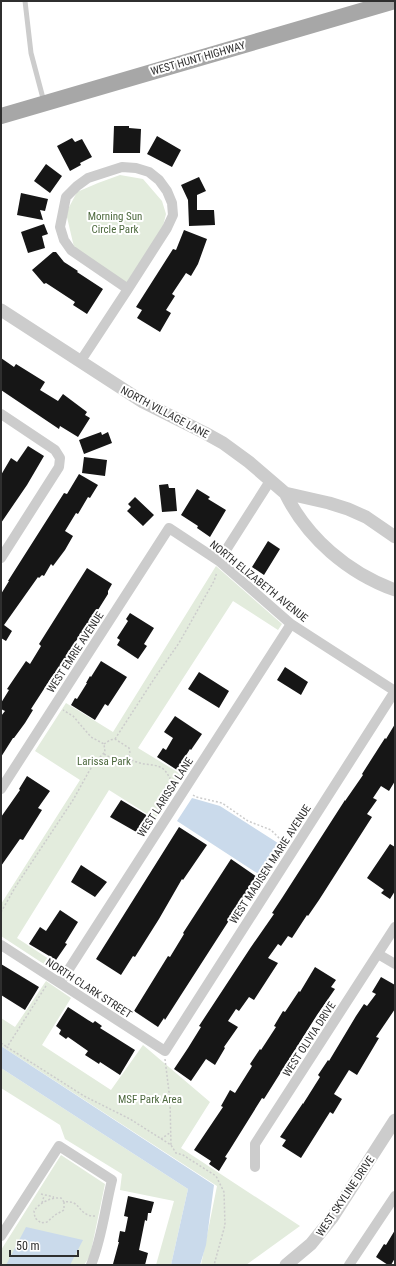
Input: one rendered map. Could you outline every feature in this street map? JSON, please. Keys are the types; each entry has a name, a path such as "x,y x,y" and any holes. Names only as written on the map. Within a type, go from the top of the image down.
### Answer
{"main road":[{"name":"WEST HUNT HIGHWAY","path":"1,116 395,1"}],"street":[{"path":"80,362 128,289 168,228 173,215 172,203 167,191 159,180 149,172 136,168 122,167 88,178 77,186 66,197 60,227 64,240 71,250 82,259 128,289"},
{"name":"NORTH VILLAGE LANE","path":"1,310 143,402 223,443 249,462 270,482 285,493 348,509 366,517 395,537"},
{"path":"1,414 55,450 60,458 59,467 1,558"},
{"path":"219,565 270,482"},
{"name":"NORTH VILLAGE LANE","path":"285,493 292,507 307,529 329,550 355,570 395,590"},
{"name":"NORTH ELIZABETH AVENUE","path":"169,528 219,565 291,624 395,691"},
{"name":"WEST EMRIE AVENUE","path":"1,789 169,528"},
{"name":"WEST LARISSA LANE","path":"56,980 291,624"},
{"name":"WEST MADISEN MARIE AVENUE","path":"164,1051 395,691"},
{"name":"WEST OLIVIA DRIVE","path":"255,1168 255,1144 395,927"},
{"name":"NORTH CLARK STREET","path":"1,945 164,1051"},
{"path":"378,954 395,964"},
{"name":"WEST SKYLINE DRIVE","path":"288,1265 311,1244 332,1218 395,1120"},
{"path":"1,1236 59,1146 112,1180 98,1246 91,1265"},
{"path":"349,1265 395,1196"}],"lane":[{"path":"25,1 31,53 44,103"}],"path":[{"path":"104,744 115,739 179,643 214,581 219,565"},
{"path":"62,709 72,716 91,737 104,744"},
{"path":"104,754 122,764 128,759 130,753 128,748 115,739"},
{"path":"1,912 16,886 73,800 95,762 104,754 104,744"},
{"path":"128,759 161,768 168,774 171,781 178,785"},
{"path":"189,793 196,797 222,803 248,820 271,830 288,844"},
{"path":"7,1047 56,980"},
{"path":"1,1043 84,1096 130,1119 171,1145 176,1153 183,1155 216,1176 224,1192 225,1225 214,1265"},
{"path":"164,1051 170,1100 171,1145"},
{"path":"161,1139 170,1132"},
{"path":"38,1192 44,1196 54,1197 61,1198 64,1202 64,1210 47,1222 41,1222 35,1218 34,1211 37,1206 54,1197"},
{"path":"42,1204 44,1196"},
{"path":"64,1202 71,1201 88,1215 98,1217"}],"green space":[{"name":"Morning Sun Circle Park","path":"120,175 143,179 162,201 166,214 162,230 125,285 74,247 66,213 77,192"},
{"name":"Larissa Park","path":"216,566 282,624 278,630 233,601 138,748 184,776 155,819 109,790 17,938 61,967 53,970 1,936 1,904 80,780 35,751 66,703 113,732"},
{"name":"MSF Park Area","path":"46,981 71,998 42,1045 111,1090 143,1045 210,1102 181,1148 300,1226 246,1265 201,1265 217,1186 1,1046 1,1018 15,1027"},
{"path":"1,1068 188,1189 171,1265 156,1265 174,1201 120,1190 122,1174 65,1139 60,1125 1,1088"},
{"path":"61,1155 105,1184 90,1256 84,1265 1,1265 1,1250"}],"water":[{"path":"192,798 220,806 281,845 260,875 177,821"},
{"path":"1,1046 214,1185 206,1245 200,1265 171,1265 188,1189 1,1068"},
{"path":"26,1227 83,1240 70,1265 6,1265"}],"building":[{"path":"114,126 129,126 129,128 141,129 140,153 113,153"},
{"path":"157,136 181,150 172,167 147,154"},
{"path":"72,138 75,142 82,139 92,157 80,163 81,165 70,171 57,146"},
{"path":"46,164 62,176 50,193 34,181"},
{"path":"199,177 206,191 197,195 197,210 214,210 215,225 189,226 188,200 181,185"},
{"path":"21,193 48,199 45,211 40,210 43,220 17,215"},
{"path":"44,224 48,234 42,236 45,248 28,253 21,232"},
{"path":"184,230 207,239 198,264 191,276 186,273 172,294 175,296 166,310 171,313 160,332 137,318 142,310 136,307 173,249 176,250"},
{"path":"53,252 56,252 64,262 78,271 77,272 103,289 87,314 73,305 75,302 46,283 44,284 32,270"},
{"path":"1,358 14,367 16,364 45,382 40,390 58,401 63,394 87,412 85,415 90,418 78,437 60,426 59,429 1,390"},
{"path":"101,432 102,435 108,432 112,443 84,454 79,440"},
{"path":"28,446 44,456 27,485 1,523 1,475 11,458 17,462"},
{"path":"84,457 107,460 105,476 82,473"},
{"path":"79,474 98,485 90,498 88,497 78,514 76,513 65,531 73,536 65,550 53,566 51,564 44,576 42,575 39,578 38,577 4,625 12,631 6,641 1,638 1,594 64,493 67,494"},
{"path":"168,484 169,488 175,488 177,511 162,512 159,485"},
{"path":"197,489 210,497 208,499 226,510 210,537 197,528 198,526 181,515"},
{"path":"135,497 154,515 143,526 127,511 131,507 128,504"},
{"path":"268,541 280,549 264,575 252,567"},
{"path":"87,568 112,584 108,594 81,637 78,638 68,653 68,657 60,671 58,670 53,675 31,709 33,710 25,723 1,757 1,716 5,711 1,709 1,703 9,690 7,689 26,661 30,664 41,646 39,644"},
{"path":"130,613 154,628 144,644 147,646 138,659 117,645 120,640 117,638 128,621 126,619"},
{"path":"101,661 127,677 108,706 105,704 95,720 71,705 75,698 77,699 90,676 91,677"},
{"path":"285,667 308,682 301,695 277,680"},
{"path":"199,672 229,691 219,708 188,689"},
{"path":"175,716 202,734 191,750 190,749 177,770 157,757 163,748 166,750 173,738 164,732"},
{"path":"395,724 395,781 389,791 381,786 373,798 377,800 367,814 372,817 319,900 292,938 288,936 281,946 278,944 268,958 278,963 254,1000 249,997 239,1011 236,1009 228,1021 238,1027 224,1047 225,1048 215,1065 206,1059 191,1081 174,1069 201,1027 199,1026 274,914 272,913"},
{"path":"27,776 50,791 38,808 42,810 23,840 20,839 1,866 1,817 20,790 19,789"},
{"path":"121,800 148,816 138,833 110,817"},
{"path":"179,827 207,845 183,880 182,879 135,957 133,956 121,975 96,959"},
{"path":"390,844 395,847 395,891 390,899 381,893 384,890 367,878"},
{"path":"231,859 257,877 165,1020 164,1018 158,1027 134,1011 168,956 170,957 184,934 183,933"},
{"path":"81,865 107,882 95,897 71,882"},
{"path":"60,910 78,922 65,943 67,944 56,960 29,944 40,927 46,931"},
{"path":"1,964 39,987 25,1010 1,995"},
{"path":"315,967 336,980 331,987 335,989 264,1099 262,1098 225,1157 227,1158 219,1171 209,1164 211,1161 194,1150 223,1107 221,1106 230,1090 235,1093 252,1066 250,1064 276,1027 274,1026 283,1011 285,1012 299,991 300,992"},
{"path":"381,977 395,985 395,1009 376,1037 379,1038 357,1075 349,1070 334,1094 342,1099 333,1114 330,1112 301,1158 282,1146 286,1140 280,1137 303,1104 320,1077 318,1075 328,1060 329,1061 364,1004 367,1006 376,994 372,992"},
{"path":"68,1007 93,1023 95,1021 102,1026 100,1028 135,1050 120,1075 100,1062 99,1064 85,1055 88,1051 68,1037 66,1039 59,1034 61,1030 56,1026"},
{"path":"128,1196 154,1202 151,1213 148,1213 147,1221 145,1220 139,1250 148,1253 145,1265 113,1264 119,1242 120,1231 125,1232 128,1217 124,1216"},
{"path":"395,1230 395,1258 391,1265 388,1265 376,1257 384,1244 386,1245"}]}
